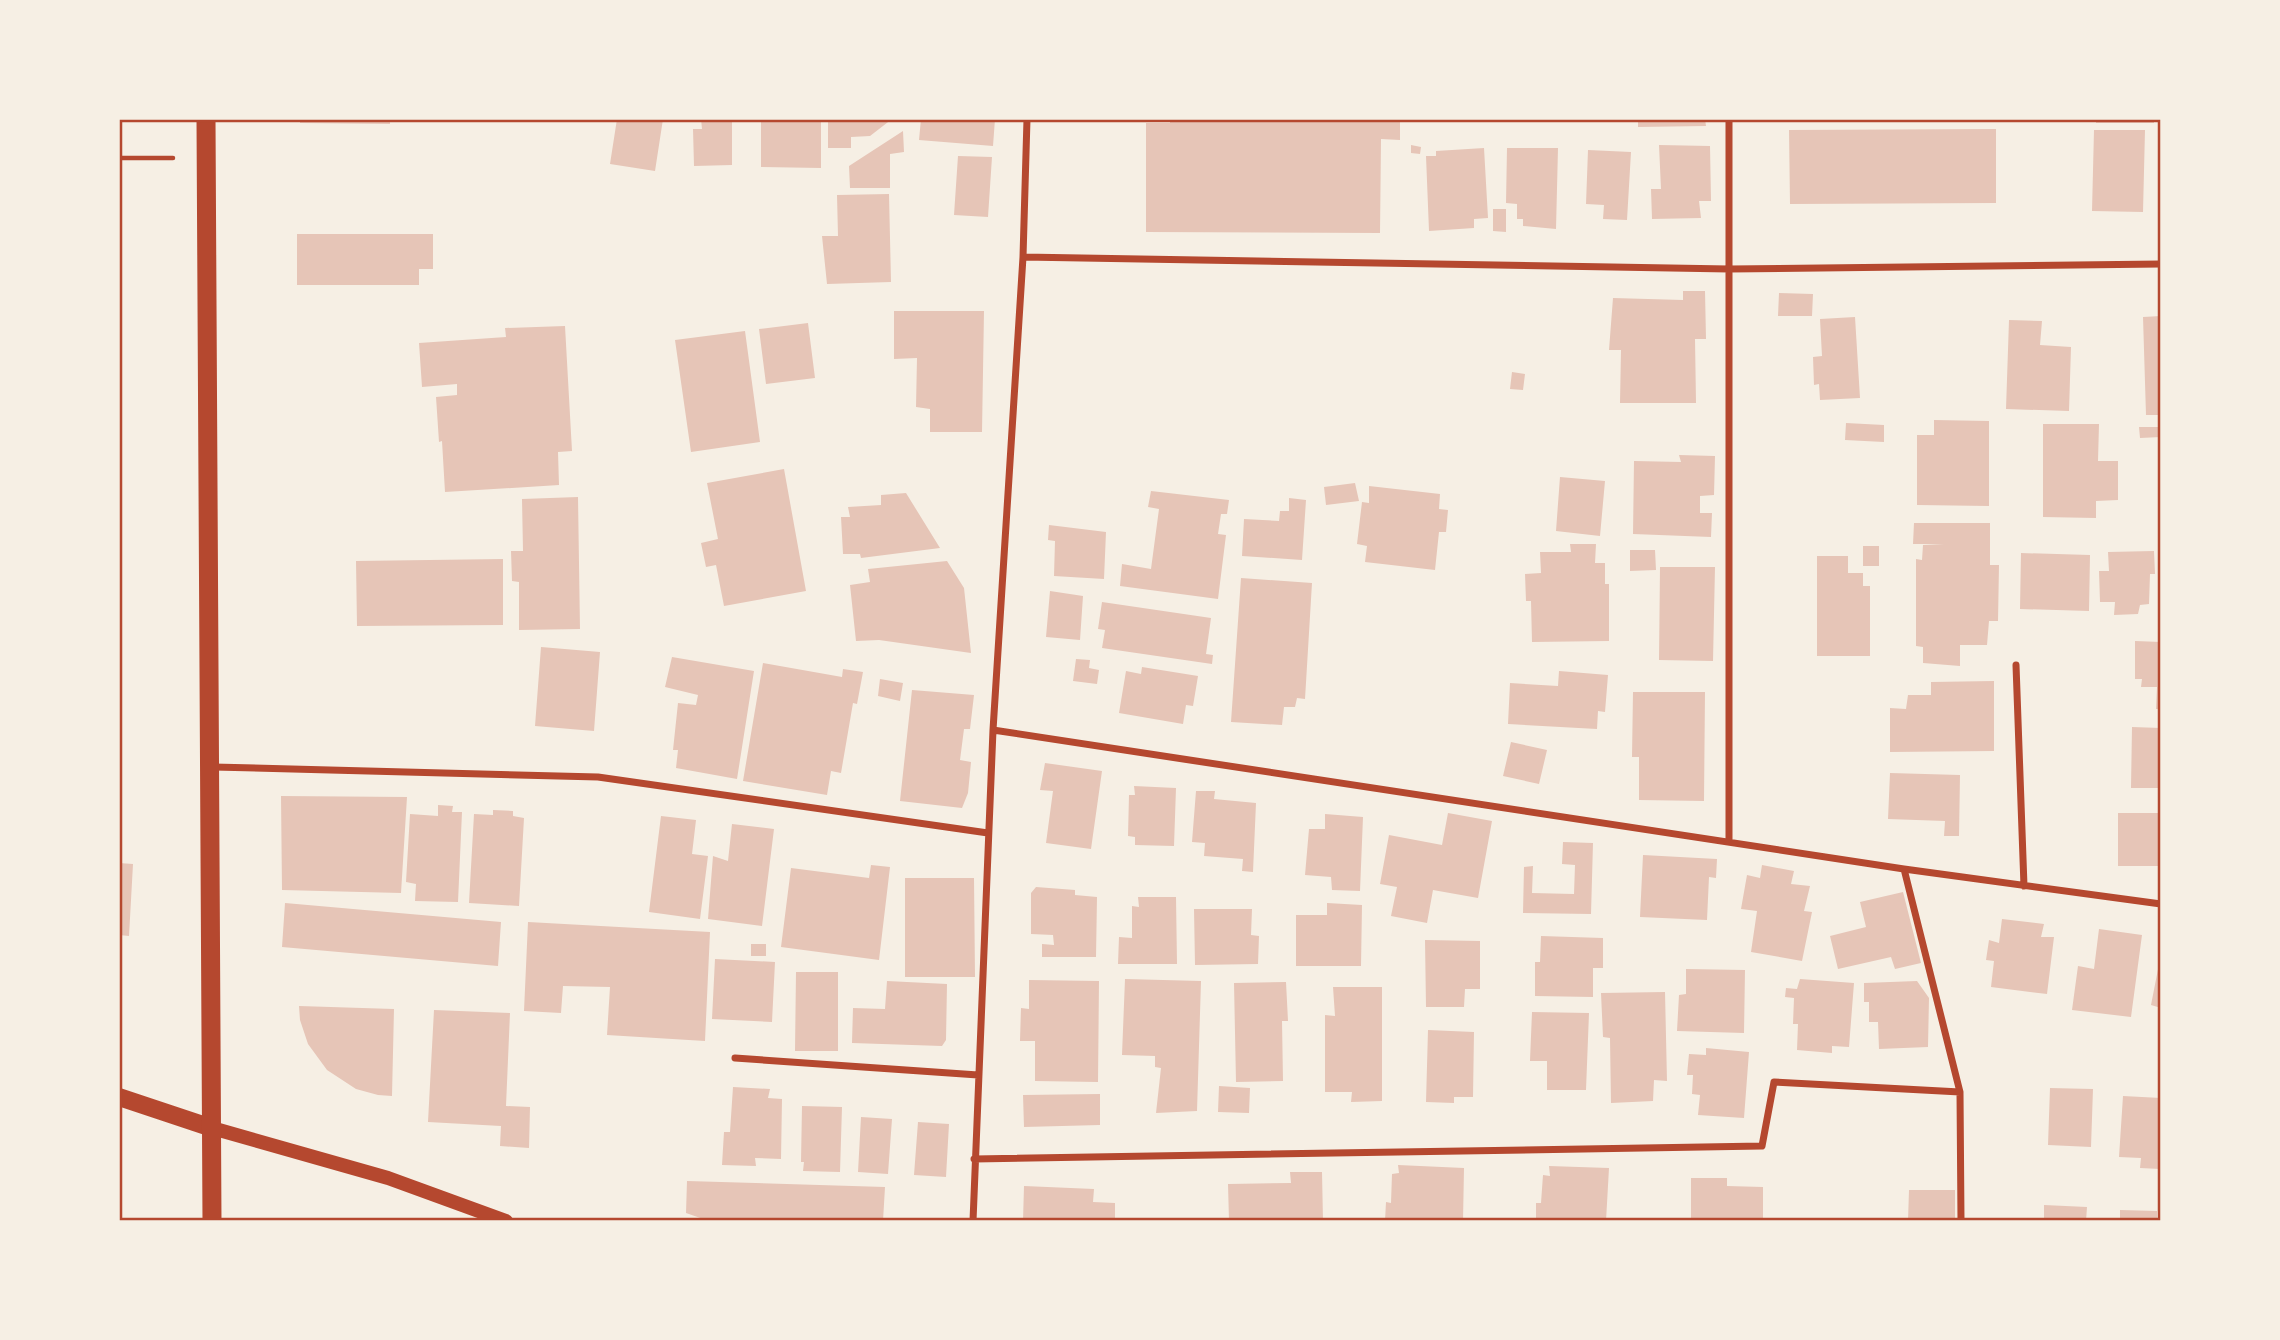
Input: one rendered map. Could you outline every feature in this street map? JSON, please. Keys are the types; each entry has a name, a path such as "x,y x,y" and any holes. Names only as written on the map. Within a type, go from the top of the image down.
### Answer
{"highway":[{"path":"206,119 212,1221"}],"main road":[{"path":"119,1097 212,1128 388,1178 506,1221"}],"street":[{"path":"973,1221 993,730 1023,257 1027,119"},
{"path":"1729,119 1729,842"},
{"path":"1023,257 1729,269 2161,264"},
{"path":"2016,665 2024,886"},
{"path":"993,730 1903,869 2161,904"},
{"path":"209,767 598,778 988,833"},
{"path":"1903,869 1960,1092 1961,1221"},
{"path":"735,1058 978,1075"},
{"path":"974,1158 1762,1146 1774,1082 1960,1092"}],"path":[{"path":"119,158 206,158"}],"building":[{"path":"300,119 390,119 390,124 300,123"},
{"path":"617,119 663,119 655,171 610,164"},
{"path":"701,119 732,119 732,165 694,166 693,129 702,129"},
{"path":"761,119 821,119 821,168 761,167"},
{"path":"828,119 892,119 870,136 851,137 851,148 828,148"},
{"path":"921,119 995,119 993,146 919,140"},
{"path":"1170,119 1400,119 1400,140 1381,139 1380,233 1146,232 1146,123 1170,123"},
{"path":"1638,119 1705,119 1706,126 1638,127"},
{"path":"2096,119 2154,119 2154,123 2096,123"},
{"path":"1996,129 1996,203 1790,204 1789,130"},
{"path":"2094,130 2145,130 2143,212 2092,211"},
{"path":"903,131 904,152 890,154 890,188 850,188 849,166"},
{"path":"1411,145 1421,147 1420,154 1411,153"},
{"path":"1659,145 1710,146 1711,201 1699,201 1701,218 1652,219 1651,189 1661,189"},
{"path":"1484,148 1488,218 1474,219 1474,228 1429,231 1426,156 1436,156 1436,151"},
{"path":"1507,148 1558,148 1556,229 1523,226 1523,219 1517,219 1517,204 1506,203"},
{"path":"1588,150 1631,152 1627,220 1603,219 1604,205 1586,204"},
{"path":"958,156 992,157 988,217 954,215"},
{"path":"889,194 891,282 827,284 822,236 838,236 837,195"},
{"path":"1493,209 1506,209 1506,232 1493,231"},
{"path":"297,234 433,234 433,269 419,269 419,285 297,285"},
{"path":"1683,291 1705,291 1706,339 1695,339 1696,403 1620,403 1621,350 1609,350 1613,298 1683,300"},
{"path":"1779,293 1813,294 1812,316 1778,316"},
{"path":"894,311 984,311 982,432 930,432 930,409 916,407 917,358 894,359"},
{"path":"2161,316 2161,415 2146,415 2143,317"},
{"path":"1855,317 1860,398 1820,400 1819,384 1814,385 1813,357 1822,356 1820,319"},
{"path":"2009,320 2042,321 2040,345 2071,347 2069,411 2006,409"},
{"path":"808,323 815,378 766,384 759,329"},
{"path":"565,326 572,451 558,452 559,485 445,492 436,397 457,395 457,384 422,387 419,343 506,337 505,328"},
{"path":"745,331 760,442 691,452 675,340"},
{"path":"1512,372 1525,374 1523,390 1510,389"},
{"path":"1934,420 1989,421 1989,506 1917,505 1917,435 1934,435"},
{"path":"1846,423 1884,425 1884,442 1845,440"},
{"path":"2043,424 2099,424 2098,461 2118,461 2118,500 2096,501 2096,518 2043,517"},
{"path":"2139,427 2161,427 2161,437 2140,438"},
{"path":"1679,455 1715,456 1714,495 1700,496 1700,513 1712,513 1711,537 1633,534 1634,461 1681,462"},
{"path":"784,469 806,591 724,606 716,565 706,567 701,543 718,539 707,483"},
{"path":"1560,477 1605,481 1600,536 1556,531"},
{"path":"1355,483 1359,501 1326,505 1324,487"},
{"path":"1369,486 1440,494 1439,509 1448,510 1446,532 1439,532 1435,570 1365,562 1367,546 1357,544 1362,502 1369,503"},
{"path":"1151,491 1229,500 1227,514 1221,514 1218,534 1226,535 1218,599 1120,586 1122,564 1151,569 1159,509 1148,507"},
{"path":"906,493 940,548 861,558 860,554 843,554 841,517 850,517 848,507 881,505 881,495"},
{"path":"578,497 580,629 519,630 519,582 512,581 511,551 523,551 522,499"},
{"path":"1289,498 1306,500 1302,560 1242,556 1244,519 1279,521 1280,511 1289,511"},
{"path":"1914,523 1990,523 1990,565 1999,565 1998,621 1989,621 1987,645 1960,645 1960,666 1923,663 1923,647 1916,646 1916,559 1922,560 1923,545 1944,544 1913,544"},
{"path":"1049,525 1106,532 1104,579 1054,576 1055,541 1048,540"},
{"path":"1570,544 1596,544 1595,563 1605,563 1605,584 1609,584 1609,641 1532,642 1531,601 1526,601 1525,574 1541,573 1540,552 1571,552"},
{"path":"1863,546 1879,546 1879,566 1863,566"},
{"path":"1630,550 1655,550 1656,570 1630,571"},
{"path":"2154,551 2155,574 2150,574 2149,604 2140,605 2138,614 2114,615 2115,602 2100,602 2099,571 2109,571 2108,552"},
{"path":"2021,553 2090,555 2089,611 2020,609"},
{"path":"1817,556 1848,556 1848,573 1863,573 1863,586 1870,586 1870,656 1817,656"},
{"path":"503,559 503,625 357,626 356,561"},
{"path":"947,561 964,588 971,653 879,640 856,641 850,585 870,582 868,569"},
{"path":"1660,567 1715,567 1713,661 1659,660"},
{"path":"1241,578 1312,583 1305,699 1297,698 1295,707 1284,707 1282,725 1231,722"},
{"path":"1050,591 1083,596 1080,640 1046,637"},
{"path":"1102,602 1211,618 1206,654 1213,655 1212,664 1102,648 1105,630 1098,629"},
{"path":"2135,641 2161,642 2161,709 2156,709 2157,687 2141,687 2142,679 2135,679"},
{"path":"541,647 600,652 594,731 535,726"},
{"path":"672,657 754,671 737,779 676,768 678,750 673,750 678,703 696,705 698,695 665,687"},
{"path":"1076,659 1090,660 1089,668 1099,670 1097,684 1073,681"},
{"path":"763,663 842,677 843,669 863,672 857,704 853,703 841,773 831,771 827,795 743,781"},
{"path":"1142,667 1198,676 1193,706 1186,705 1183,724 1119,713 1126,671 1141,674"},
{"path":"1559,671 1608,675 1605,712 1598,711 1597,729 1508,724 1510,683 1558,686"},
{"path":"880,679 903,683 900,701 878,696"},
{"path":"1994,681 1994,751 1890,752 1890,708 1906,709 1908,695 1931,695 1931,682"},
{"path":"912,690 974,695 970,729 964,729 960,760 971,762 968,793 962,808 900,801"},
{"path":"1633,692 1705,692 1704,801 1639,800 1639,757 1632,757"},
{"path":"2132,727 2161,728 2161,788 2131,788"},
{"path":"1511,742 1547,750 1539,784 1503,776"},
{"path":"1045,763 1102,771 1091,849 1046,843 1053,791 1040,790"},
{"path":"1890,773 1960,775 1959,836 1944,836 1945,821 1888,819"},
{"path":"1134,786 1176,788 1174,846 1135,845 1135,837 1128,836 1129,795 1135,795"},
{"path":"1196,791 1215,791 1214,799 1256,803 1253,872 1242,871 1243,859 1204,856 1205,843 1192,842"},
{"path":"281,796 407,797 401,893 282,890"},
{"path":"438,805 453,806 452,812 462,812 458,902 415,901 416,884 406,882 410,814 438,816"},
{"path":"493,810 513,811 513,816 524,818 519,906 469,903 474,814 493,815"},
{"path":"1448,813 1492,821 1478,898 1433,890 1427,923 1391,916 1397,887 1380,884 1389,835 1442,845"},
{"path":"2118,813 2161,813 2161,866 2118,866"},
{"path":"1325,814 1363,817 1360,891 1332,890 1331,877 1305,875 1309,829 1325,829"},
{"path":"661,816 696,820 692,854 708,856 700,919 649,912"},
{"path":"732,824 774,829 762,926 708,919 713,856 728,861"},
{"path":"1563,842 1593,843 1591,914 1523,913 1524,867 1533,866 1532,893 1574,894 1575,865 1562,864"},
{"path":"1643,855 1717,859 1716,878 1709,877 1707,920 1640,917"},
{"path":"119,863 133,864 129,936 119,935"},
{"path":"871,865 890,867 879,960 781,947 791,868 869,878"},
{"path":"1762,865 1794,871 1791,884 1810,886 1804,911 1812,912 1802,961 1751,952 1757,911 1741,909 1747,875 1760,878"},
{"path":"905,878 974,878 975,977 905,977"},
{"path":"1036,887 1075,890 1075,895 1097,897 1096,957 1042,957 1042,944 1054,945 1053,935 1031,934 1031,893"},
{"path":"1903,892 1921,963 1895,969 1891,957 1838,969 1830,936 1866,927 1860,902"},
{"path":"1138,897 1176,897 1177,964 1118,964 1119,937 1132,938 1132,906 1139,907"},
{"path":"285,903 501,922 498,966 282,947"},
{"path":"1327,903 1362,905 1361,966 1296,966 1296,915 1327,915"},
{"path":"1194,909 1252,909 1251,935 1259,936 1258,964 1195,965"},
{"path":"2002,919 2044,924 2041,937 2054,937 2047,994 1991,987 1994,961 1986,960 1989,940 1999,943"},
{"path":"528,922 710,932 705,1041 607,1035 610,987 563,986 561,1013 524,1011"},
{"path":"2099,929 2142,935 2131,1017 2072,1010 2078,966 2094,969"},
{"path":"1541,936 1603,938 1603,968 1593,968 1593,997 1535,996 1535,962 1540,962"},
{"path":"1425,940 1480,941 1480,989 1465,989 1464,1007 1426,1007"},
{"path":"751,944 766,944 766,956 751,956"},
{"path":"715,959 775,962 772,1022 712,1019"},
{"path":"2161,959 2161,1008 2151,1005"},
{"path":"1686,969 1745,970 1744,1033 1677,1031 1679,995 1686,994"},
{"path":"796,972 838,972 838,1051 795,1051"},
{"path":"1125,979 1201,981 1197,1111 1156,1113 1161,1068 1155,1067 1155,1056 1122,1055"},
{"path":"1800,979 1854,983 1849,1047 1832,1046 1832,1053 1797,1050 1798,1024 1793,1024 1794,998 1785,997 1786,988 1797,989"},
{"path":"1029,980 1099,981 1098,1082 1035,1081 1035,1041 1020,1041 1021,1008 1029,1009"},
{"path":"887,981 947,984 946,1040 942,1046 852,1043 853,1008 885,1009"},
{"path":"1917,981 1929,998 1928,1047 1879,1049 1878,1022 1869,1022 1869,1002 1864,1002 1864,983"},
{"path":"1286,982 1288,1021 1282,1021 1283,1081 1236,1082 1234,983"},
{"path":"1333,987 1382,987 1382,1101 1351,1102 1352,1092 1325,1092 1325,1015 1335,1016"},
{"path":"1665,992 1667,1081 1654,1080 1653,1101 1611,1103 1610,1038 1603,1037 1601,993"},
{"path":"299,1006 394,1009 392,1096 356,1089 327,1070 308,1044 300,1020"},
{"path":"434,1010 510,1013 506,1106 530,1107 529,1148 500,1146 501,1126 428,1122"},
{"path":"1532,1012 1589,1013 1586,1090 1547,1090 1547,1061 1530,1061"},
{"path":"1428,1030 1474,1032 1473,1097 1454,1097 1454,1103 1426,1102"},
{"path":"1706,1048 1749,1052 1744,1118 1698,1115 1700,1095 1692,1094 1693,1075 1687,1075 1689,1054 1706,1055"},
{"path":"1219,1086 1250,1088 1249,1113 1218,1112"},
{"path":"733,1087 770,1089 768,1098 782,1099 781,1159 755,1158 756,1166 722,1165 724,1132 730,1132"},
{"path":"2050,1088 2093,1089 2091,1147 2048,1145"},
{"path":"1100,1094 1100,1125 1024,1127 1023,1095"},
{"path":"2123,1096 2161,1098 2160,1169 2140,1168 2141,1158 2119,1157"},
{"path":"802,1106 842,1107 840,1172 803,1171"},
{"path":"861,1117 892,1119 888,1174 858,1172"},
{"path":"918,1122 949,1124 946,1177 914,1175"},
{"path":"1398,1165 1464,1168 1463,1221 1385,1221 1386,1202 1391,1203 1392,1174 1399,1173"},
{"path":"1549,1166 1609,1168 1606,1221 1536,1221 1536,1203 1541,1203 1543,1175 1550,1176"},
{"path":"1290,1172 1322,1172 1323,1221 1229,1221 1228,1184 1291,1183"},
{"path":"1691,1178 1727,1178 1727,1186 1763,1187 1763,1221 1691,1221"},
{"path":"687,1181 885,1187 883,1221 709,1221 686,1213"},
{"path":"1024,1186 1094,1189 1093,1202 1115,1203 1115,1221 1023,1221"},
{"path":"1909,1190 1955,1190 1955,1221 1908,1221"},
{"path":"2044,1205 2087,1207 2086,1221 2044,1221"},
{"path":"2120,1210 2157,1211 2157,1221 2120,1221"}]}
